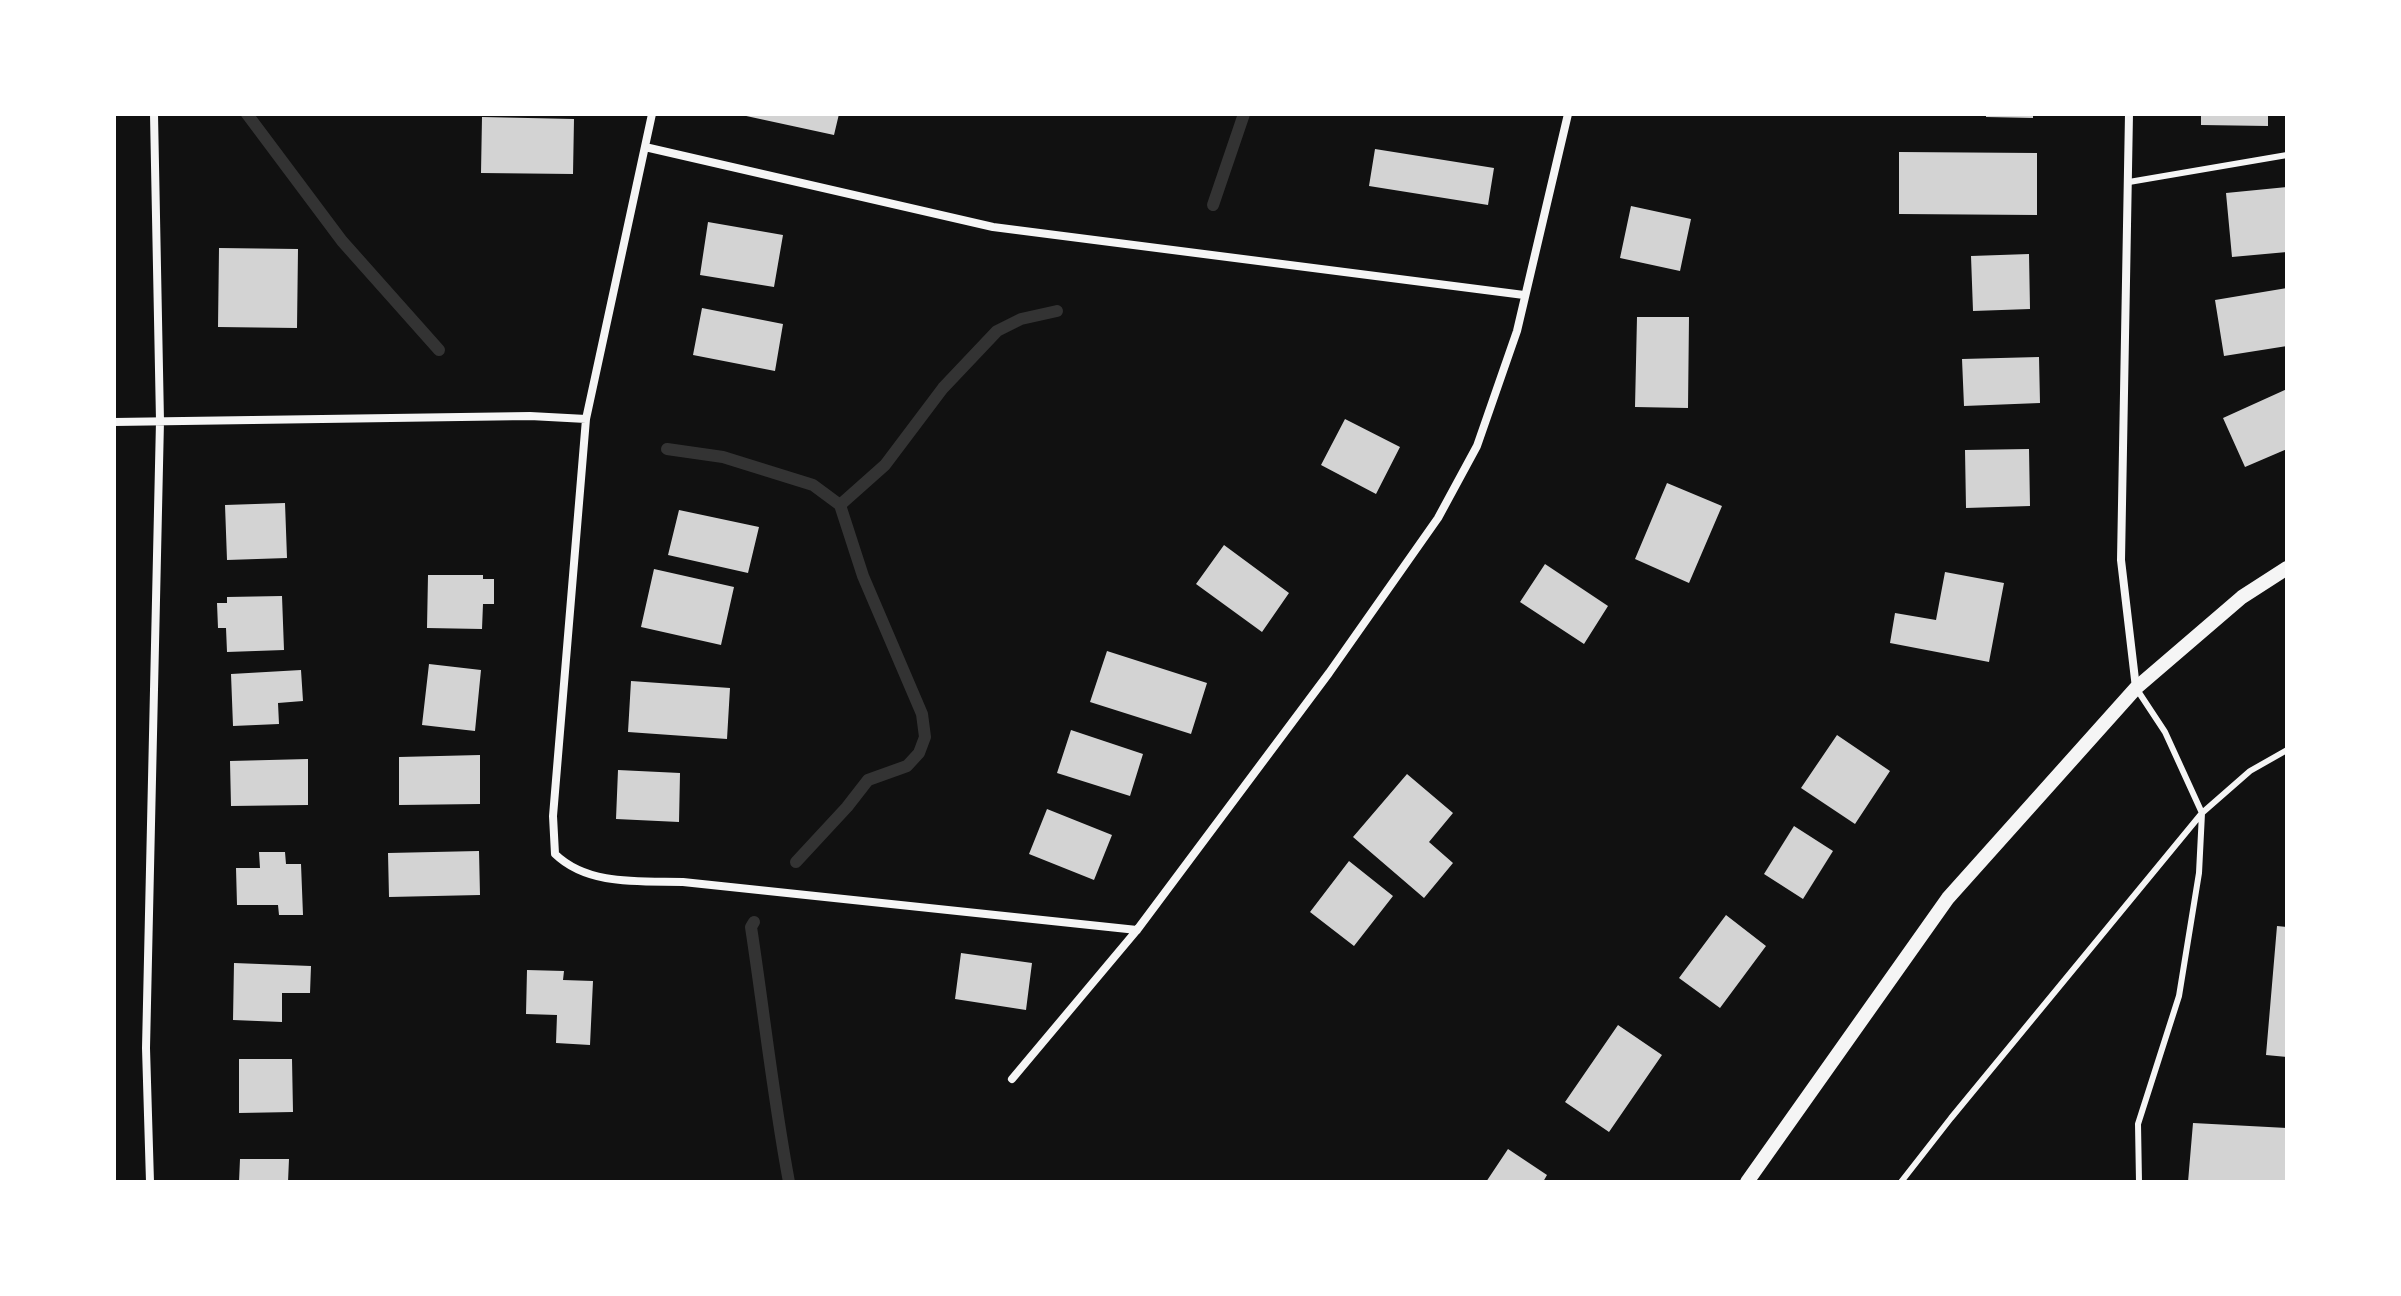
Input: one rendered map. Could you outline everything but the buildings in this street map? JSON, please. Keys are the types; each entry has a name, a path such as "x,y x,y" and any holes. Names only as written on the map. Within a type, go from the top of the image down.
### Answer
{"street":[{"path":"150,1182 146,1032 160,421 154,114"},
{"path":"652,114 586,419 553,816 555,854 566,865 582,872 621,880 683,882 1137,930"},
{"path":"1012,1079 1137,930 1329,673 1438,518 1477,446 1517,331 1568,114"},
{"path":"2129,114 2121,560 2136,688"},
{"path":"645,147 993,227 1524,295"},
{"path":"114,422 530,416 586,419"},
{"path":"1751,1180 1948,898 2136,688 2242,597 2287,568"}],"lane":[{"path":"2129,182 2287,155"},
{"path":"2136,688 2165,732 2202,813 2199,873 2179,996 2138,1124 2139,1182"},
{"path":"1901,1182 2202,813 2250,771 2287,750"}],"waterway":[{"path":"247,114 342,241 439,350"},
{"path":"1213,205 1244,114"},
{"path":"840,505 885,465 943,388 997,331 1021,319 1057,311"},
{"path":"667,449 723,457 813,485 840,505 863,576 922,714 925,737 919,753 907,766 868,780 796,862"},
{"path":"754,922 751,927 789,1182"}]}
